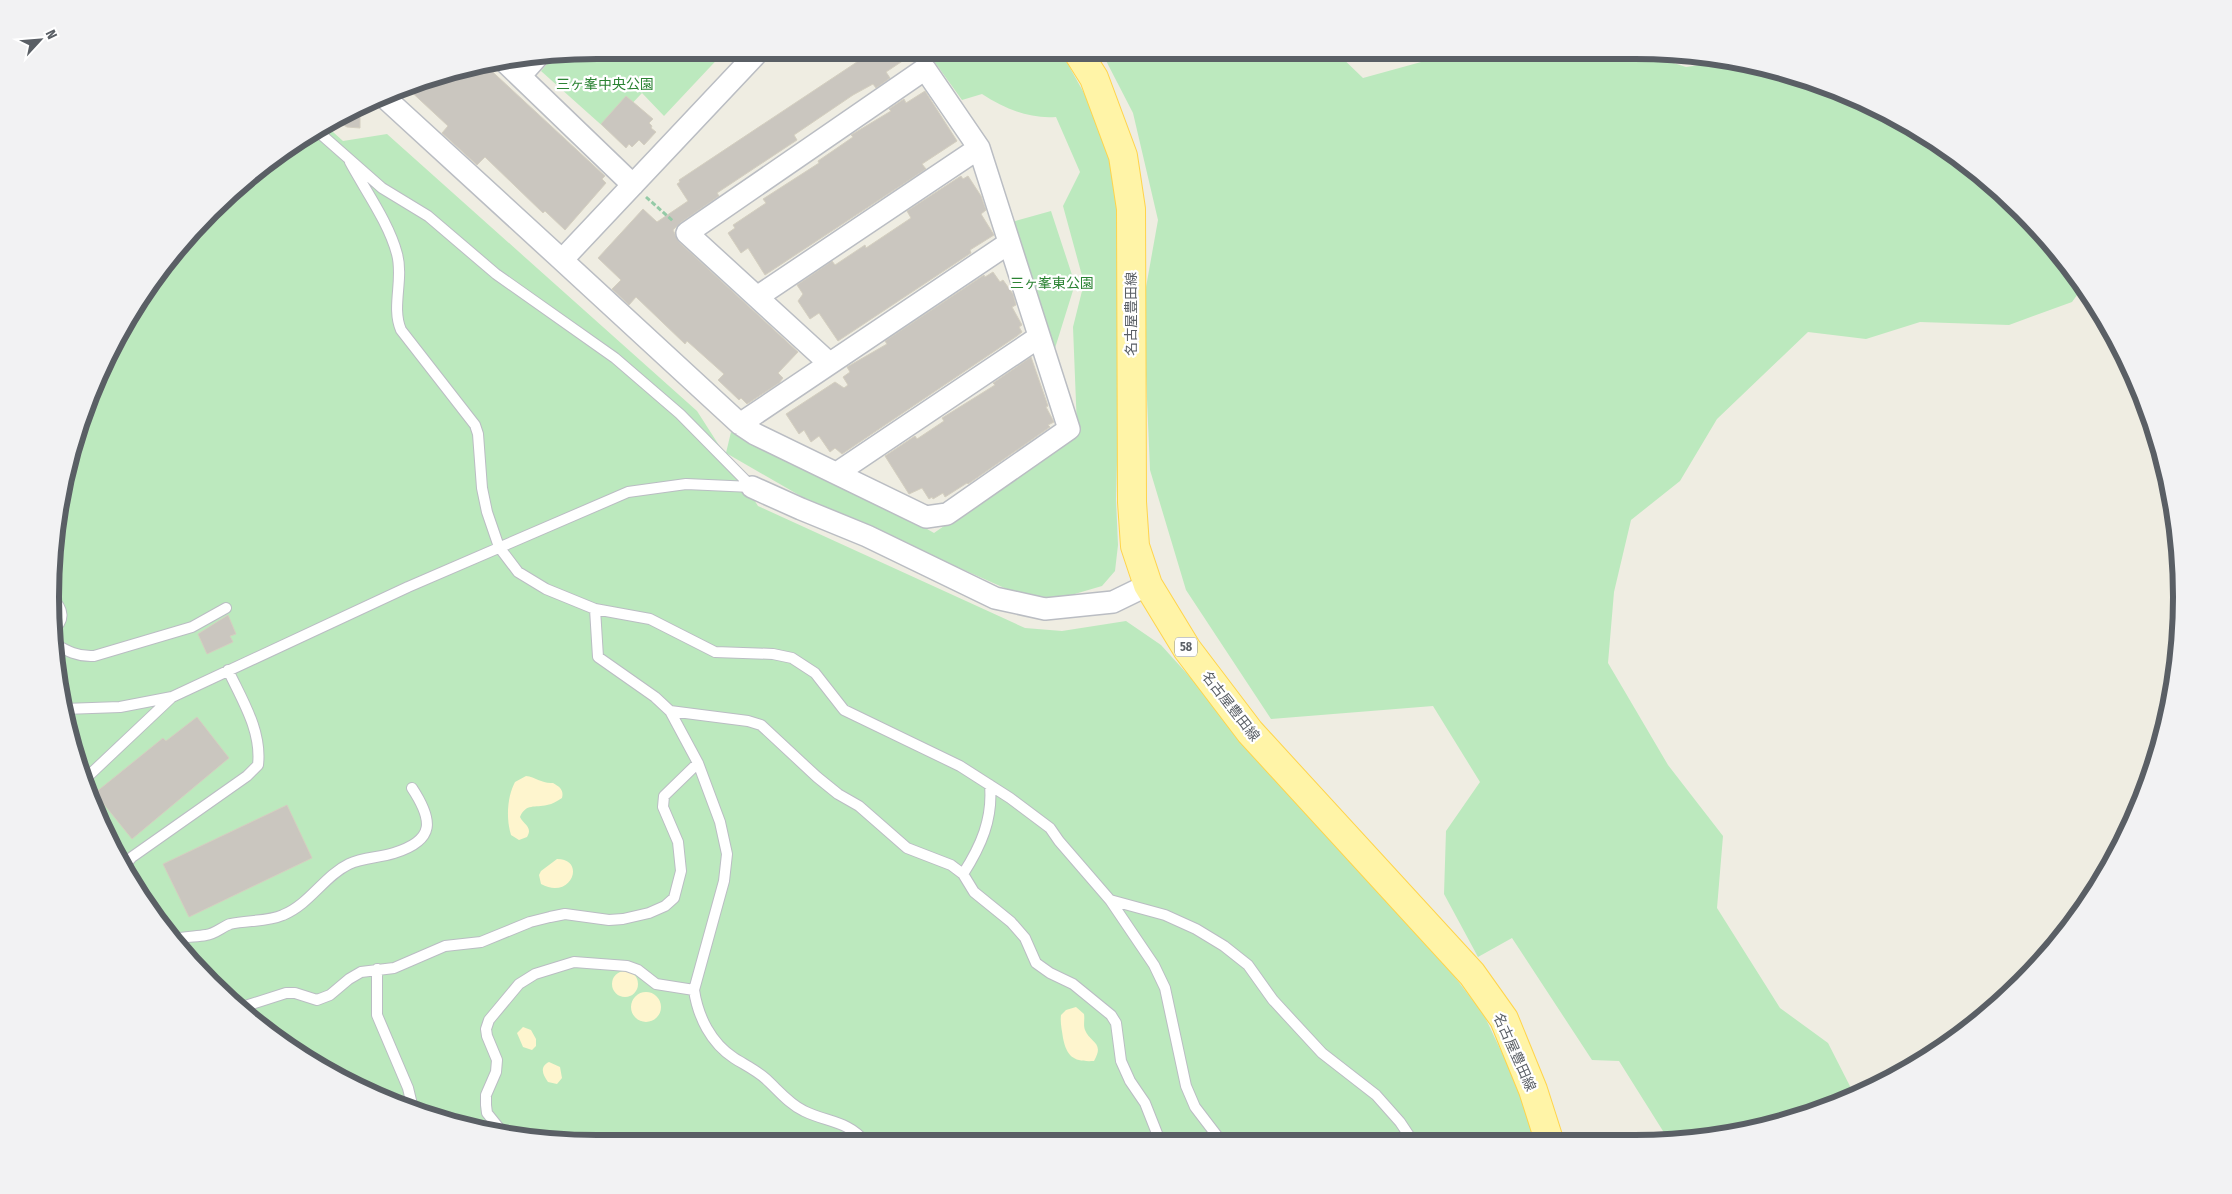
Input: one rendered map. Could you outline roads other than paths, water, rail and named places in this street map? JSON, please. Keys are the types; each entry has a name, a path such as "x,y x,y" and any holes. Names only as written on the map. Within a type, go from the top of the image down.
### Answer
{"main road":[{"name":"名古屋豊田線","path":"1082,59 1094,78 1123,156 1131,209 1132,502 1135,546 1148,585 1187,649 1250,732 1472,974 1504,1019 1533,1090 1547,1135"}],"street":[{"path":"562,260 638,190 752,59"},
{"path":"520,76 532,63"},
{"path":"509,66 638,190"},
{"path":"389,101 740,424 755,434 926,517 947,514 1069,429 979,148 925,69 687,233 829,363"},
{"path":"757,297 979,148"},
{"path":"740,424 1010,243"},
{"path":"837,473 1039,337"},
{"path":"752,487 801,510 867,536 995,598 1044,609 1113,602 1148,585"}],"lane":[{"path":"321,135 382,188 428,216 496,274 615,358 680,414 752,487"},
{"path":"350,162 388,232 397,254 400,279 397,320 401,330 475,425 478,434 482,488 487,512 500,547 518,572 546,589 595,609 650,619 715,652 773,654 792,658 814,673 844,710 960,766 1050,828 1110,900 1154,965 1165,988 1186,1086 1195,1106 1217,1135"},
{"path":"71,709 120,707 172,697 500,547 628,492 686,484 752,487"},
{"path":"59,608 62,617 60,624"},
{"path":"61,648 84,657 94,656 192,626 226,608"},
{"path":"595,609 598,657 647,691 670,711 698,763 720,822 727,854 724,881 694,990 696,1003 704,1024 716,1042 732,1056 754,1070 791,1103 805,1112 843,1124 860,1135"},
{"path":"128,861 247,776 258,765 260,751 252,721 228,670"},
{"path":"89,775 172,697"},
{"path":"670,711 748,721 761,725 838,794 859,806 908,848 951,865 963,874 974,892 1011,922 1025,938 1036,963 1050,973 1073,984 1111,1014 1116,1023 1121,1061 1130,1081 1145,1103 1158,1135"},
{"path":"246,1006 286,993 296,993 317,1000 330,995 349,979 361,972 394,968 445,946 481,942 530,922 550,917 565,914 609,920 623,919 649,913 665,906 674,898 681,871 678,842 663,807 664,796 698,763"},
{"path":"963,874 977,852 988,824 991,800 990,785"},
{"path":"181,939 208,935 229,925 280,916 292,911 306,900 336,871 357,860 394,853 414,844 425,835 427,830 424,806 412,788"},
{"path":"1110,900 1165,915 1196,928 1224,946 1248,965 1273,1000 1322,1053 1376,1095 1400,1122 1409,1135"},
{"path":"498,1126 488,1113 486,1105 486,1095 496,1072 497,1060 486,1036 486,1029 489,1020 519,984 535,974 574,962 627,966 638,970 656,984 694,990"},
{"path":"376,970 377,1015 408,1088 411,1102"}],"park label":[{"name":"三ヶ峯中央公園","path":"605,84"},
{"name":"三ヶ峯東公園","path":"1052,283"}]}
